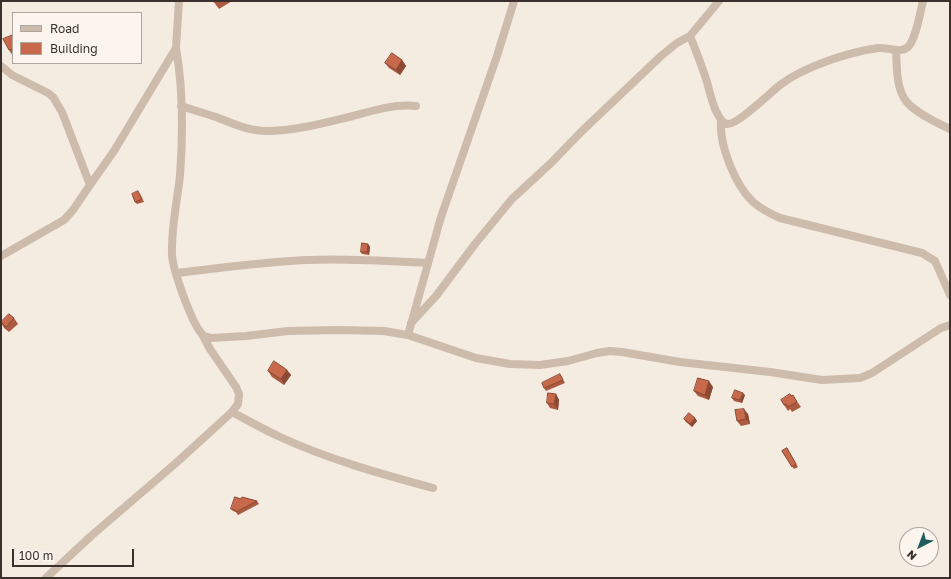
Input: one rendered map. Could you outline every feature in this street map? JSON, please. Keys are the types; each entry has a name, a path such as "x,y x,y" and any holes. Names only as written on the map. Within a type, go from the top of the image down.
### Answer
{"street":[{"path":"46,578 91,536 176,463 232,412 238,404 239,394 236,387 210,349 193,319 173,261 173,232 180,175 182,122 176,48 180,1"},
{"path":"408,335 446,203 497,56 514,1"},
{"path":"412,323 436,296 482,235 512,200 661,56 677,43 690,36 719,1"},
{"path":"690,36 703,69 714,108 720,120 725,124 732,123 747,113 785,81 815,67 869,50 881,48 902,50 907,47 912,40 922,1"},
{"path":"1,256 64,220 73,210 114,151 176,48"},
{"path":"896,50 899,85 903,98 909,106 950,129"},
{"path":"1,66 12,75 53,97 62,112 90,186"},
{"path":"181,106 238,126 264,131 301,127 394,106 416,106"},
{"path":"720,120 722,142 730,165 742,188 756,205 770,214 780,218 922,253 935,261 950,296"},
{"path":"176,273 307,260 337,259 428,263"},
{"path":"202,334 211,338 288,331 384,331 408,335 476,358 510,364 540,365 568,361 597,353 622,352 680,362 822,380 836,380 860,378 872,373 941,328 950,325"},
{"path":"232,412 279,436 327,456 432,488"}],"building":[{"path":"12,35 12,49 9,50 3,39"},
{"path":"392,53 402,60 396,70 385,63"},
{"path":"138,191 142,199 135,202 132,194"},
{"path":"362,243 368,244 367,252 361,252"},
{"path":"9,314 14,318 6,327 1,322"},
{"path":"274,361 287,370 281,379 268,371"},
{"path":"560,374 563,380 544,388 542,383"},
{"path":"698,378 709,381 705,395 694,391"},
{"path":"735,390 743,393 740,400 732,398"},
{"path":"548,393 556,394 554,404 547,403"},
{"path":"790,394 791,396 793,395 797,402 788,407 786,404 784,405 781,400"},
{"path":"744,409 746,419 737,421 735,410"},
{"path":"689,413 695,418 690,424 684,419"},
{"path":"787,448 796,464 792,467 782,451"},
{"path":"235,497 241,499 242,497 257,501 236,512 235,510 231,509"}]}
